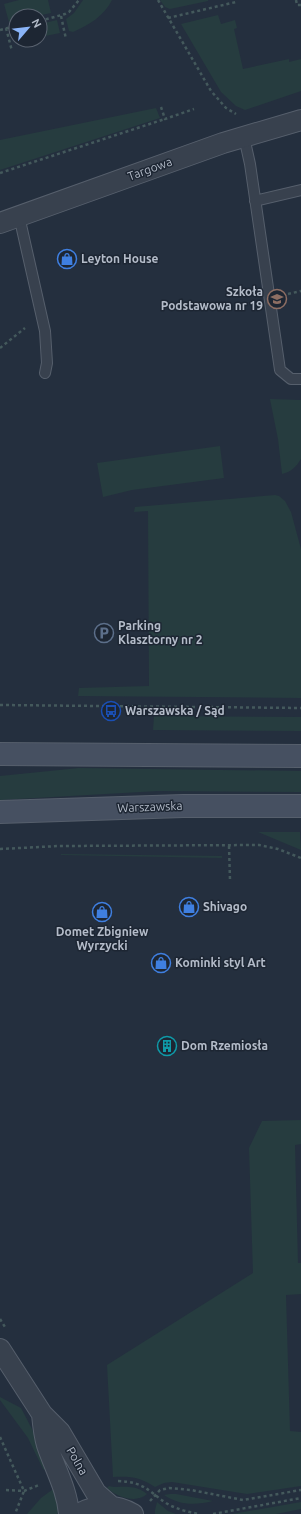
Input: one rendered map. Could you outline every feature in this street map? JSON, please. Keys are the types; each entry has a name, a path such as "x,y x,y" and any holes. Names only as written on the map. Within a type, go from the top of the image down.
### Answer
{"main road":[{"path":"0,754 301,756"},
{"name":"Warszawska","path":"0,812 183,806 301,806"}],"street":[{"name":"Targowa","path":"0,223 244,137 301,120"},
{"name":"Polna","path":"0,1349 42,1414 60,1432 96,1493 112,1507"},
{"name":"Polna","path":"42,1414 45,1438 64,1486 69,1514"},
{"path":"78,1514 96,1507 112,1507 126,1510 133,1514"}],"lane":[{"path":"244,137 250,164 280,370 291,379 301,379"},
{"path":"255,201 301,190"},
{"path":"19,216 45,331 47,352 45,373"}],"path":[{"path":"48,19 61,16 69,12 79,0"},
{"path":"158,0 211,91 226,108 236,115"},
{"path":"296,0 298,6 301,5"},
{"path":"168,18 236,2"},
{"path":"61,16 66,38"},
{"path":"0,30 6,28 12,51"},
{"path":"161,107 165,119"},
{"path":"0,173 194,109"},
{"path":"0,348 42,316"},
{"path":"0,705 301,708"},
{"path":"0,849 59,846 260,845 278,849 301,858"},
{"path":"229,846 230,880"},
{"path":"0,1437 24,1491 15,1514"},
{"path":"156,1494 160,1490 176,1488 242,1500 301,1490"},
{"path":"6,1490 24,1491"},
{"path":"150,1491 166,1503 185,1511 199,1514"},
{"path":"213,1514 301,1498"}],"green space":[{"path":"19,0 48,0 51,13 48,14 48,8 8,8 8,18 4,4"},
{"path":"83,0 112,0 105,11 96,19 73,32 69,31 66,19 74,13"},
{"path":"160,0 208,1 170,9 165,7"},
{"path":"218,15 221,24 235,20 237,28 234,29 243,69 289,59 289,62 301,59 301,91 245,110 236,106 221,92 181,24"},
{"path":"57,20 60,33 48,35 48,22"},
{"path":"156,108 160,118 0,170 0,140"},
{"path":"270,399 301,400 301,459 293,469 282,474 278,439"},
{"path":"220,446 224,478 132,490 103,497 97,463"},
{"path":"275,495 279,496 285,501 291,512 301,549 301,698 78,696 79,688 149,686 148,511 134,512 135,507"},
{"path":"154,716 301,717 301,731 153,730"},
{"path":"79,768 301,771 301,792 158,791 0,800 0,776"},
{"path":"258,832 300,832 301,850"},
{"path":"61,855 222,856 222,858"},
{"path":"301,1120 301,1144 295,1145 298,1263 301,1263 301,1294 286,1295 290,1431 301,1432 301,1486 247,1494 172,1482 164,1483 155,1487 135,1478 113,1477 107,1365 253,1273 249,1148 262,1121"},
{"path":"0,1397 21,1408 32,1429 50,1472 43,1469 28,1438 0,1400"},
{"path":"109,1486 134,1488 147,1494 138,1499 127,1498 111,1491 107,1488"},
{"path":"56,1487 60,1507 57,1514 27,1514 41,1498"},
{"path":"170,1494 213,1501 188,1504 170,1499 164,1495"},
{"path":"157,1502 168,1511 176,1514 155,1514"},
{"path":"301,1502 301,1509 276,1514 232,1514"}],"place":[{"name":"Leyton House","path":"67,259"},
{"name":"Szkoła Podstawowa nr 19","path":"277,299"},
{"name":"Parking Klasztorny nr 2","path":"104,633"},
{"name":"Warszawska / Sąd","path":"111,711"},
{"name":"Shivago","path":"189,907"},
{"name":"Domet Zbigniew Wyrzycki","path":"102,912"},
{"name":"Kominki styl Art","path":"161,963"},
{"name":"Dom Rzemiosła","path":"167,1046"}]}
